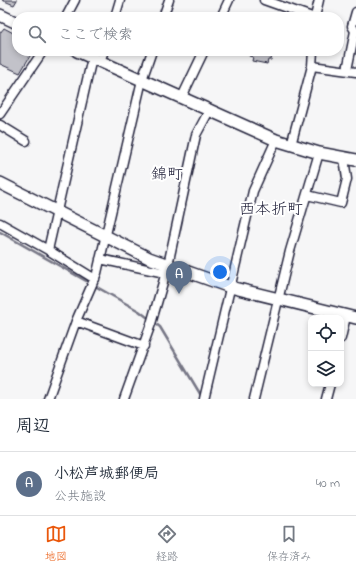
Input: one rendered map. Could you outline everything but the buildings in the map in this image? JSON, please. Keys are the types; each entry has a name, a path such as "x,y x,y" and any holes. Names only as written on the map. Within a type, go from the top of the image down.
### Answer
{"street":[{"path":"69,12 75,0"},
{"path":"116,12 120,0"},
{"path":"164,12 168,0"},
{"path":"223,12 229,0"},
{"path":"264,0 298,12"},
{"path":"316,12 319,0"},
{"path":"347,70 355,31 352,26 356,12"},
{"path":"0,15 12,21"},
{"path":"0,114 40,56"},
{"path":"48,399 76,321 93,282 100,259 142,80 150,56"},
{"path":"182,97 202,56"},
{"path":"291,145 312,66 313,56"},
{"path":"48,250 99,57 142,80 210,109 276,140 319,153 356,160"},
{"path":"312,66 356,72"},
{"path":"124,399 152,324 196,135 210,109"},
{"path":"0,125 26,141"},
{"path":"204,397 253,191 276,140"},
{"path":"254,399 290,252 319,153"},
{"path":"307,195 341,203 347,179 344,158"},
{"path":"0,183 149,258 166,269"},
{"path":"0,222 48,250 93,282"},
{"path":"100,259 166,269 230,288 351,317 344,332"},
{"path":"76,321 144,346"},
{"path":"326,399 329,387"}],"waterway":[{"path":"0,232 139,311 160,327 202,397"}],"place":[{"name":"小松芦城郵便局","path":"179,294"}],"district":[{"name":"錦町","path":"167,175"},
{"name":"西本折町","path":"271,210"}]}
